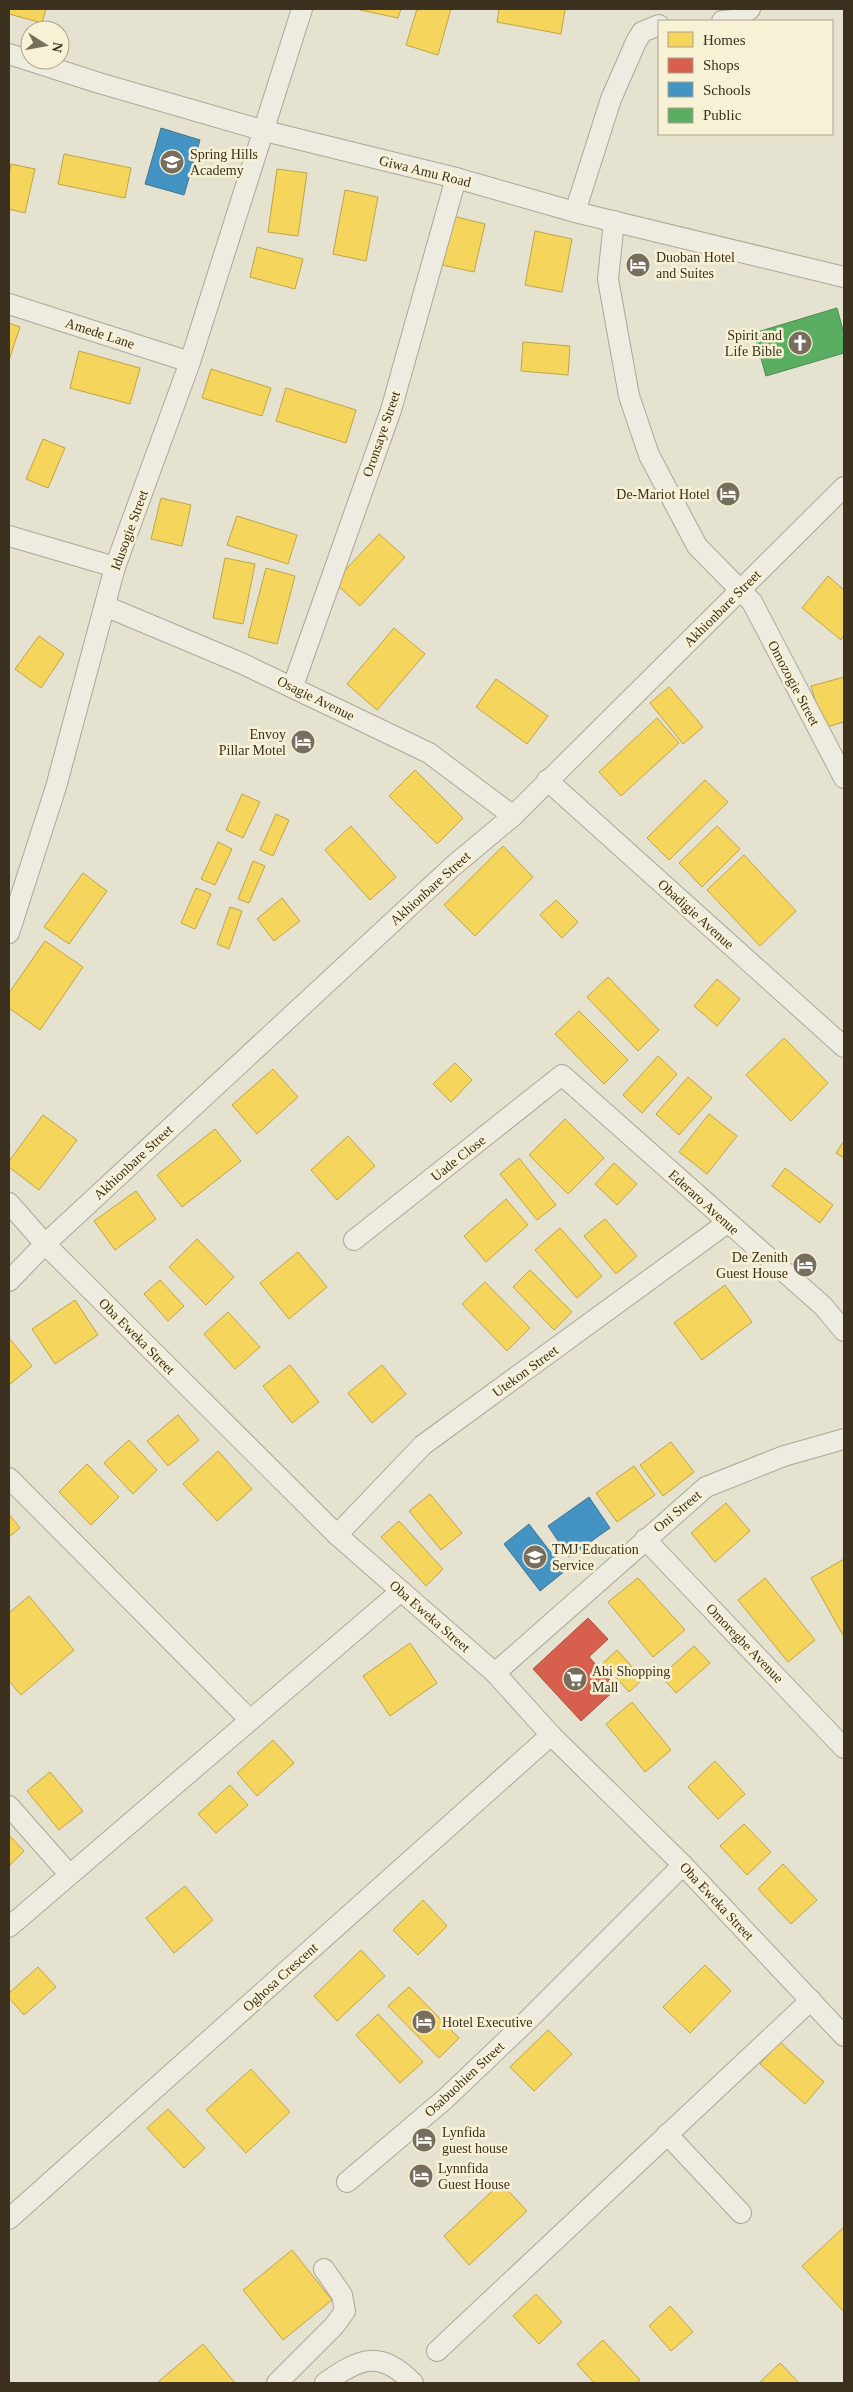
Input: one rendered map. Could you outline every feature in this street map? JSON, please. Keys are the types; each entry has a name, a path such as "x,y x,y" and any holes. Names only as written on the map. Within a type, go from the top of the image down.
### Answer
{"street":[{"name":"Idusogie Street","path":"9,933 14,902 56,787 115,567 190,362 265,131 302,9"},
{"path":"734,20 750,9"},
{"path":"575,212 611,99 636,42 642,32 658,25"},
{"name":"Giwa Amu Road","path":"9,54 99,83 265,131 456,178 575,212 844,278"},
{"name":"Oronsaye Street","path":"293,686 391,410 456,178"},
{"name":"Omozogie Street","path":"614,221 608,279 629,396 649,455 697,546 752,602 844,778"},
{"name":"Amede Lane","path":"9,304 190,362"},
{"name":"Akhionbare Street","path":"9,1281 45,1244 452,866 513,816 844,487"},
{"path":"9,536 115,567"},
{"name":"Osagie Avenue","path":"105,606 293,686 429,752 513,816"},
{"name":"Obadigie Avenue","path":"548,780 844,1048"},
{"name":"Ederaro Avenue","path":"562,1075 823,1306 844,1331"},
{"name":"Uade Close","path":"354,1240 562,1075"},
{"name":"Oba Eweka Street","path":"9,1203 45,1244 337,1535 495,1673 551,1735 683,1865 844,2036"},
{"name":"Utekon Street","path":"337,1535 423,1445 727,1223"},
{"name":"Oni Street","path":"495,1673 645,1539 706,1488 784,1456 844,1439"},
{"path":"9,1478 250,1720"},
{"name":"Omoregbe Avenue","path":"645,1539 844,1748"},
{"path":"9,1927 402,1591"},
{"name":"Oghosa Crescent","path":"9,2219 551,1735"},
{"path":"9,1806 69,1874"},
{"name":"Osabuohien Street","path":"347,2182 445,2099 528,2020 683,1865"},
{"path":"437,2351 811,2000"},
{"path":"667,2134 741,2213"},
{"path":"277,2383 334,2326 345,2311 342,2295 324,2269"},
{"path":"325,2383 348,2367 363,2362 385,2362 399,2369 413,2383"}],"building: Homes":[{"path":"9,9 46,9 43,20 31,20 9,14"},
{"path":"356,9 401,9 398,18"},
{"path":"417,9 451,9 438,55 406,45"},
{"path":"499,9 565,9 561,34 497,22"},
{"path":"64,154 131,168 125,198 58,184"},
{"path":"11,164 35,169 25,213 9,209"},
{"path":"277,169 307,173 298,236 268,232"},
{"path":"345,190 378,197 366,261 333,254"},
{"path":"453,216 485,224 474,272 442,265"},
{"path":"535,231 572,239 562,292 525,285"},
{"path":"257,247 303,259 295,289 250,277"},
{"path":"9,323 20,327 9,360"},
{"path":"523,342 570,346 568,375 521,371"},
{"path":"79,351 140,368 130,404 70,388"},
{"path":"211,369 271,388 262,416 202,398"},
{"path":"286,388 356,410 346,443 276,421"},
{"path":"43,439 65,448 48,488 26,479"},
{"path":"161,498 191,505 182,546 151,539"},
{"path":"237,516 297,535 288,564 227,545"},
{"path":"379,534 405,557 360,606 334,582"},
{"path":"225,558 255,564 243,624 213,618"},
{"path":"266,568 295,576 277,644 248,637"},
{"path":"828,576 844,590 844,635 841,640 802,608"},
{"path":"394,628 425,654 377,710 347,684"},
{"path":"39,636 64,654 41,688 15,669"},
{"path":"844,677 844,722 823,728 811,686"},
{"path":"496,679 548,716 527,744 476,707"},
{"path":"669,687 703,727 683,744 650,703"},
{"path":"657,718 679,743 621,796 599,772"},
{"path":"415,770 463,818 437,844 389,796"},
{"path":"705,780 728,802 669,860 647,838"},
{"path":"242,794 260,802 243,838 226,830"},
{"path":"276,814 289,820 273,856 260,850"},
{"path":"351,826 396,877 370,900 325,850"},
{"path":"717,826 740,849 702,887 679,863"},
{"path":"218,842 232,849 215,885 201,879"},
{"path":"503,846 533,877 475,936 444,905"},
{"path":"744,855 796,911 760,946 707,890"},
{"path":"253,861 265,866 249,903 238,899"},
{"path":"83,873 107,891 69,944 44,927"},
{"path":"196,888 211,894 195,929 181,923"},
{"path":"282,898 300,921 274,941 257,919"},
{"path":"556,900 578,922 562,938 540,915"},
{"path":"230,907 242,911 229,949 217,944"},
{"path":"45,941 83,967 40,1030 9,1008 9,993"},
{"path":"608,977 659,1030 638,1051 587,997"},
{"path":"717,979 740,999 717,1026 694,1006"},
{"path":"579,1011 628,1060 604,1084 555,1034"},
{"path":"784,1038 828,1083 791,1121 746,1075"},
{"path":"658,1056 677,1074 642,1113 623,1095"},
{"path":"455,1063 472,1080 451,1102 433,1084"},
{"path":"273,1069 298,1097 257,1134 232,1105"},
{"path":"688,1077 712,1098 679,1135 656,1114"},
{"path":"709,1114 737,1136 707,1174 679,1152"},
{"path":"43,1115 77,1140 39,1190 9,1167 9,1161"},
{"path":"565,1119 604,1158 568,1194 529,1155"},
{"path":"215,1129 241,1161 182,1207 157,1175"},
{"path":"348,1136 375,1166 337,1200 311,1170"},
{"path":"844,1141 844,1158 836,1153"},
{"path":"519,1158 556,1205 537,1220 500,1174"},
{"path":"614,1163 637,1184 617,1205 595,1184"},
{"path":"785,1168 833,1205 820,1223 772,1186"},
{"path":"136,1191 156,1219 115,1250 94,1221"},
{"path":"506,1199 528,1225 486,1262 464,1236"},
{"path":"605,1219 637,1256 616,1274 584,1236"},
{"path":"560,1228 602,1276 577,1298 535,1250"},
{"path":"197,1239 234,1277 206,1305 169,1267"},
{"path":"298,1252 327,1287 289,1319 260,1283"},
{"path":"530,1270 572,1312 554,1330 513,1287"},
{"path":"160,1280 184,1306 168,1321 144,1294"},
{"path":"485,1282 530,1328 507,1351 462,1304"},
{"path":"725,1285 752,1322 702,1360 674,1323"},
{"path":"75,1300 98,1335 55,1364 32,1329"},
{"path":"228,1312 260,1347 235,1369 204,1334"},
{"path":"9,1338 32,1366 9,1385"},
{"path":"290,1365 319,1402 292,1423 263,1386"},
{"path":"382,1365 406,1394 372,1423 348,1393"},
{"path":"178,1415 199,1440 168,1466 147,1441"},
{"path":"129,1440 157,1470 133,1494 104,1463"},
{"path":"671,1442 694,1472 663,1496 640,1465"},
{"path":"218,1451 252,1489 217,1521 183,1484"},
{"path":"87,1464 119,1497 91,1525 59,1492"},
{"path":"634,1466 655,1495 617,1522 596,1493"},
{"path":"430,1494 462,1533 441,1550 409,1511"},
{"path":"726,1503 750,1531 715,1562 691,1533"},
{"path":"9,1514 20,1528 9,1537"},
{"path":"399,1521 443,1569 426,1586 381,1537"},
{"path":"844,1559 844,1637 811,1578"},
{"path":"638,1578 685,1630 653,1657 608,1602"},
{"path":"765,1578 815,1640 788,1662 738,1600"},
{"path":"29,1596 74,1650 21,1695 9,1681 9,1613"},
{"path":"410,1643 437,1683 390,1716 363,1676"},
{"path":"694,1646 710,1663 676,1693 661,1676"},
{"path":"617,1650 643,1679 629,1692 603,1663"},
{"path":"632,1702 671,1750 645,1772 606,1724"},
{"path":"273,1740 294,1763 257,1796 237,1773"},
{"path":"715,1761 745,1794 718,1819 688,1787"},
{"path":"50,1772 83,1811 59,1830 27,1791"},
{"path":"230,1785 248,1805 216,1833 198,1814"},
{"path":"744,1824 771,1852 747,1875 720,1846"},
{"path":"9,1835 24,1851 9,1866"},
{"path":"783,1864 817,1900 791,1924 758,1889"},
{"path":"185,1886 213,1920 174,1953 146,1918"},
{"path":"423,1900 447,1926 418,1955 393,1930"},
{"path":"361,1950 385,1976 337,2021 314,1996"},
{"path":"705,1965 731,1991 690,2033 663,2007"},
{"path":"38,1967 56,1987 24,2015 9,1998 9,1993"},
{"name":"Hotel Executive","path":"409,1987 459,2038 439,2058 388,2006"},
{"path":"378,2014 423,2062 400,2083 356,2035"},
{"path":"548,2030 572,2054 534,2091 510,2067"},
{"path":"780,2042 824,2082 805,2104 760,2064"},
{"path":"251,2069 290,2112 246,2153 206,2110"},
{"path":"168,2109 205,2148 184,2168 147,2128"},
{"path":"501,2183 527,2211 469,2265 444,2236"},
{"path":"844,2227 844,2312 802,2266"},
{"path":"292,2250 332,2300 283,2340 243,2290"},
{"path":"536,2294 562,2322 539,2344 513,2316"},
{"path":"670,2306 693,2332 671,2351 649,2326"},
{"path":"603,2340 640,2380 636,2383 594,2383 577,2364"},
{"path":"203,2344 235,2383 158,2382"},
{"path":"780,2363 799,2383 759,2383"}],"building: Shops":[{"name":"Abi Shopping Mall","path":"588,1618 608,1639 589,1657 617,1688 581,1721 533,1669"}],"building: Schools":[{"name":"Spring Hills Academy","path":"161,128 200,140 184,195 145,184"},
{"path":"589,1497 610,1528 569,1557 548,1526"},
{"name":"TMJ Education Service","path":"529,1524 565,1571 540,1591 504,1544"}],"building: Public":[{"name":"Spirit and Life Bible","path":"837,308 844,334 844,353 766,376 754,333"}],"place":[{"name":"Spring Hills Academy","path":"172,162"},
{"name":"Duoban Hotel and Suites","path":"638,265"},
{"name":"Spirit and Life Bible","path":"800,343"},
{"name":"De-Mariot Hotel","path":"728,494"},
{"name":"Envoy Pillar Motel","path":"303,742"},
{"name":"De Zenith Guest House","path":"805,1265"},
{"name":"TMJ Education Service","path":"535,1557"},
{"name":"Abi Shopping Mall","path":"575,1679"},
{"name":"Hotel Executive","path":"424,2022"},
{"name":"Lynfida guest house","path":"424,2140"},
{"name":"Lynnfida Guest House","path":"421,2176"}]}
